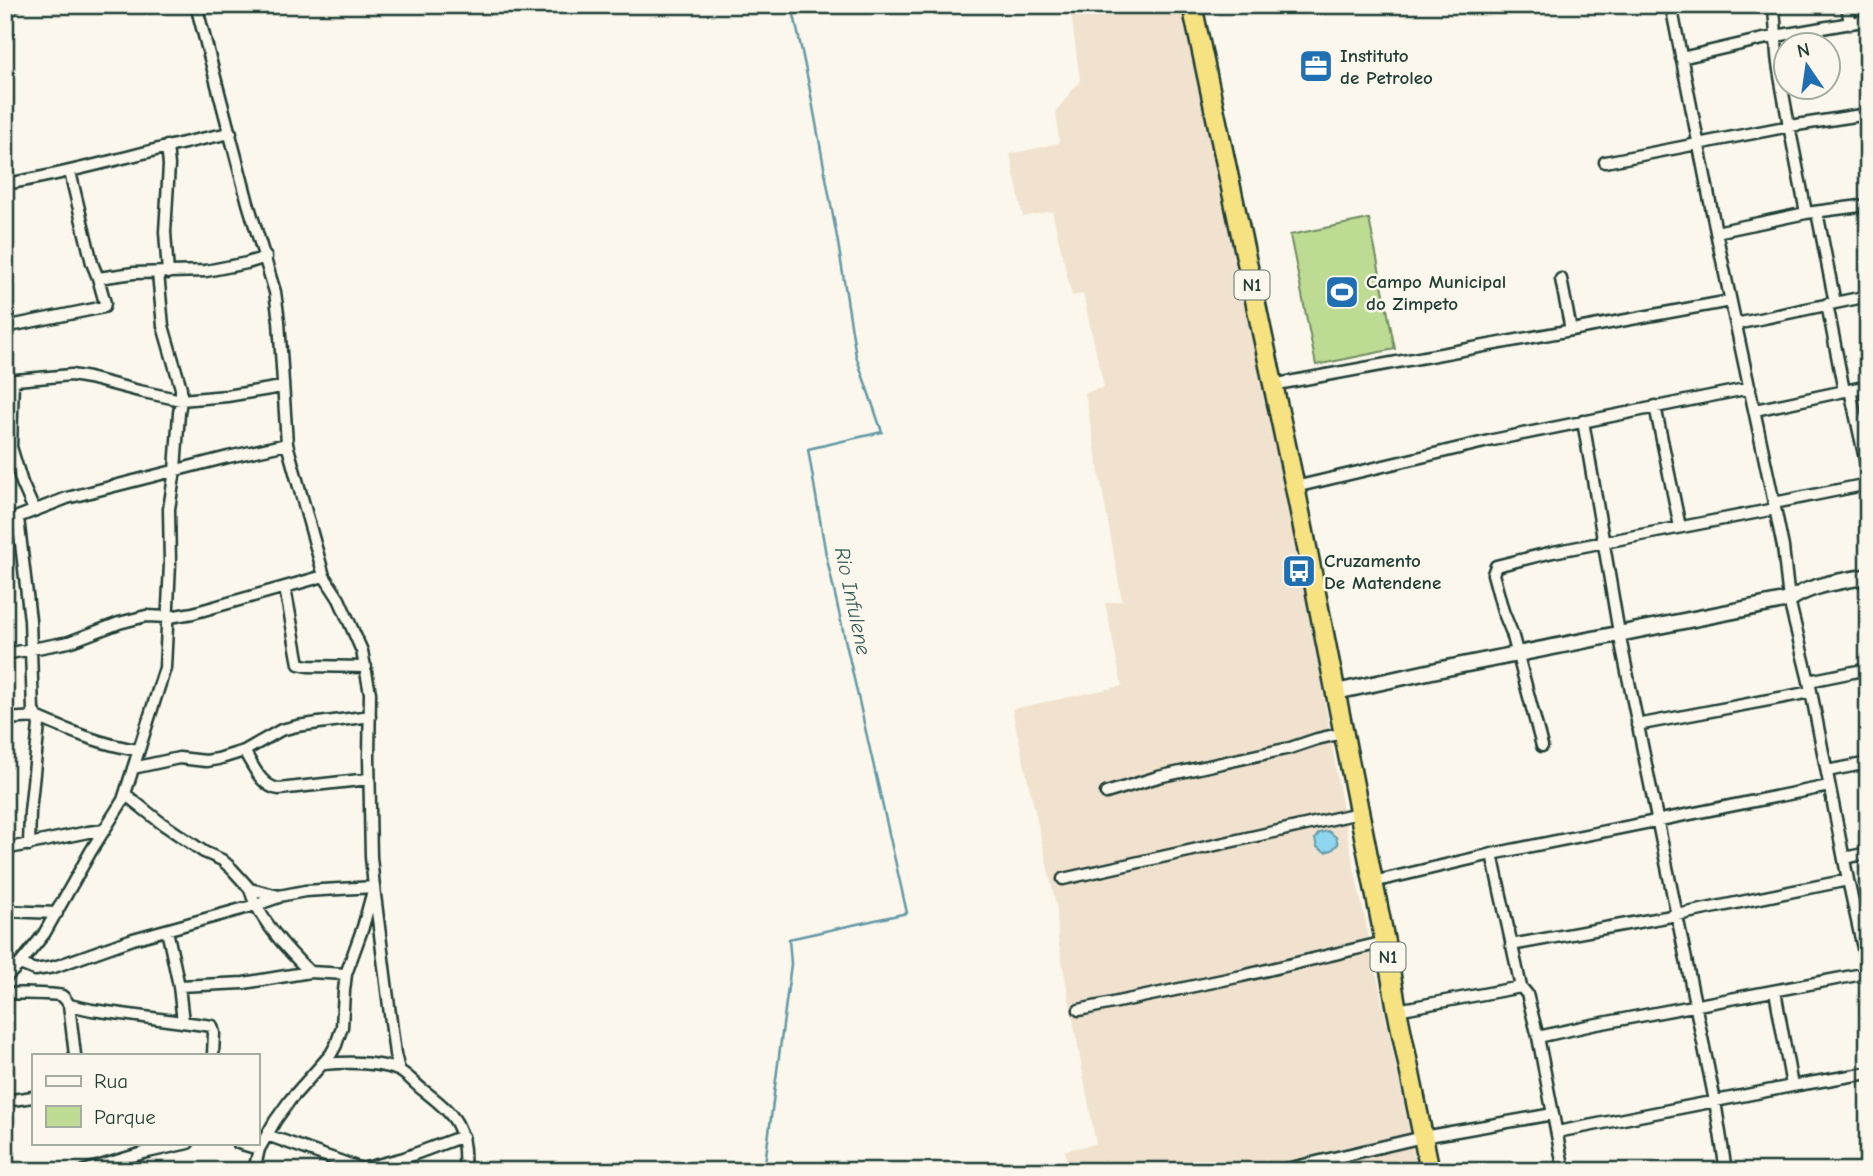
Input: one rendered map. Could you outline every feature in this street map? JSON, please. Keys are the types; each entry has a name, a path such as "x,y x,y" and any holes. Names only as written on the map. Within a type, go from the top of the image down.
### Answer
{"highway":[{"name":"N1","path":"1192,5 1295,487 1396,1010 1430,1171"}],"street":[{"path":"5,8 16,5"},
{"path":"197,5 248,203 275,292 287,444 324,576 339,599 354,631 366,667 370,716 371,857 400,1070"},
{"path":"1538,1037 1868,972 1810,687 1789,600 1775,506 1730,302 1671,5"},
{"path":"1773,5 1776,32"},
{"path":"1847,5 1850,23"},
{"path":"1799,32 1868,20"},
{"path":"1681,58 1772,37"},
{"path":"1785,102 1812,213 1847,390 1868,473"},
{"path":"1605,162 1790,126 1868,114"},
{"path":"5,184 70,172 167,146 231,133"},
{"path":"5,978 44,934 117,811 125,794 165,668 169,617 169,509 181,400 181,388 163,326 169,165 167,146"},
{"path":"5,327 104,307 70,172"},
{"path":"1716,232 1868,205"},
{"path":"98,278 134,273 206,271 266,257"},
{"path":"1561,279 1571,330"},
{"path":"1735,324 1868,296"},
{"path":"1272,385 1730,302"},
{"path":"34,510 11,447 9,380 71,375 181,400 282,387"},
{"path":"1755,410 1868,386"},
{"path":"1295,487 1493,440 1750,387"},
{"path":"1655,406 1680,527"},
{"path":"1583,421 1619,633 1715,1101 1726,1171"},
{"path":"5,522 67,498 287,444"},
{"path":"1542,746 1512,633 1493,574 1496,566 1775,506 1867,482 1868,494"},
{"path":"19,518 30,620 32,704 39,734 29,845"},
{"path":"5,654 69,642 146,616 169,617 193,613 324,576"},
{"path":"1336,692 1789,600 1802,591 1868,576"},
{"path":"285,588 299,664 366,667"},
{"path":"1637,725 1810,687 1868,669"},
{"path":"133,768 180,758 206,761 244,751 281,730 370,716"},
{"path":"5,719 37,717 92,739 138,750"},
{"path":"1107,793 1158,777 1290,748 1343,733"},
{"path":"244,751 271,788 369,779"},
{"path":"1827,771 1868,764"},
{"path":"1373,882 1492,854 1829,786"},
{"path":"125,794 160,822 232,869 250,889 256,905 281,942 310,972"},
{"path":"1063,878 1359,813"},
{"path":"5,849 105,830"},
{"path":"1844,858 1868,853"},
{"path":"1492,854 1521,987 1527,994 1538,1037 1564,1171"},
{"path":"1511,946 1848,880"},
{"path":"20,964 35,970 54,967 133,939 256,905 279,896 305,891 374,887"},
{"path":"254,1171 259,1149 267,1135 290,1100 323,1064 336,1045 342,1027 346,974 374,887"},
{"path":"250,889 279,896"},
{"path":"5,911 57,913"},
{"path":"167,930 179,986 183,1022"},
{"path":"1079,1010 1242,976 1385,942"},
{"path":"179,986 244,983 310,972 346,974"},
{"path":"1396,1010 1521,987"},
{"path":"1775,990 1793,1086"},
{"path":"5,993 55,994 65,998 69,1005 75,1054"},
{"path":"69,1005 212,1026 214,1054"},
{"path":"323,1064 367,1064 400,1070 455,1119 463,1136 464,1171"},
{"path":"1557,1132 1868,1073"},
{"path":"5,1101 32,1097"},
{"path":"1278,1171 1423,1137 1553,1114"},
{"path":"267,1135 359,1170 404,1158 463,1136"},
{"path":"84,1171 184,1144"},
{"path":"242,1144 259,1149"},
{"path":"5,1150 10,1171"}],"shaded area":[{"path":"1070,5 1188,5 1282,446 1346,829 1418,1171 1069,1171 1065,1150 1096,1144 1058,939 1057,909 1012,709 1122,686 1105,603 1122,601 1085,393 1104,387 1083,294 1072,296 1052,211 1023,217 1010,154 1059,143 1056,111 1080,81"}],"green space":[{"name":"Campo Municipal do Zimpeto","path":"1369,219 1395,349 1316,365 1290,235"}],"water":[{"path":"1328,831 1336,837 1338,844 1325,852 1317,847 1315,839 1319,833"}],"waterway":[{"name":"Rio Infulene","path":"764,1171 791,964 789,939 907,913 826,555 808,449 882,432 856,356 838,243 792,5"}],"place":[{"name":"Instituto de Petroleo","path":"1316,66"},
{"name":"Campo Municipal do Zimpeto","path":"1342,292"},
{"name":"Cruzamento De Matendene","path":"1299,571"}]}
